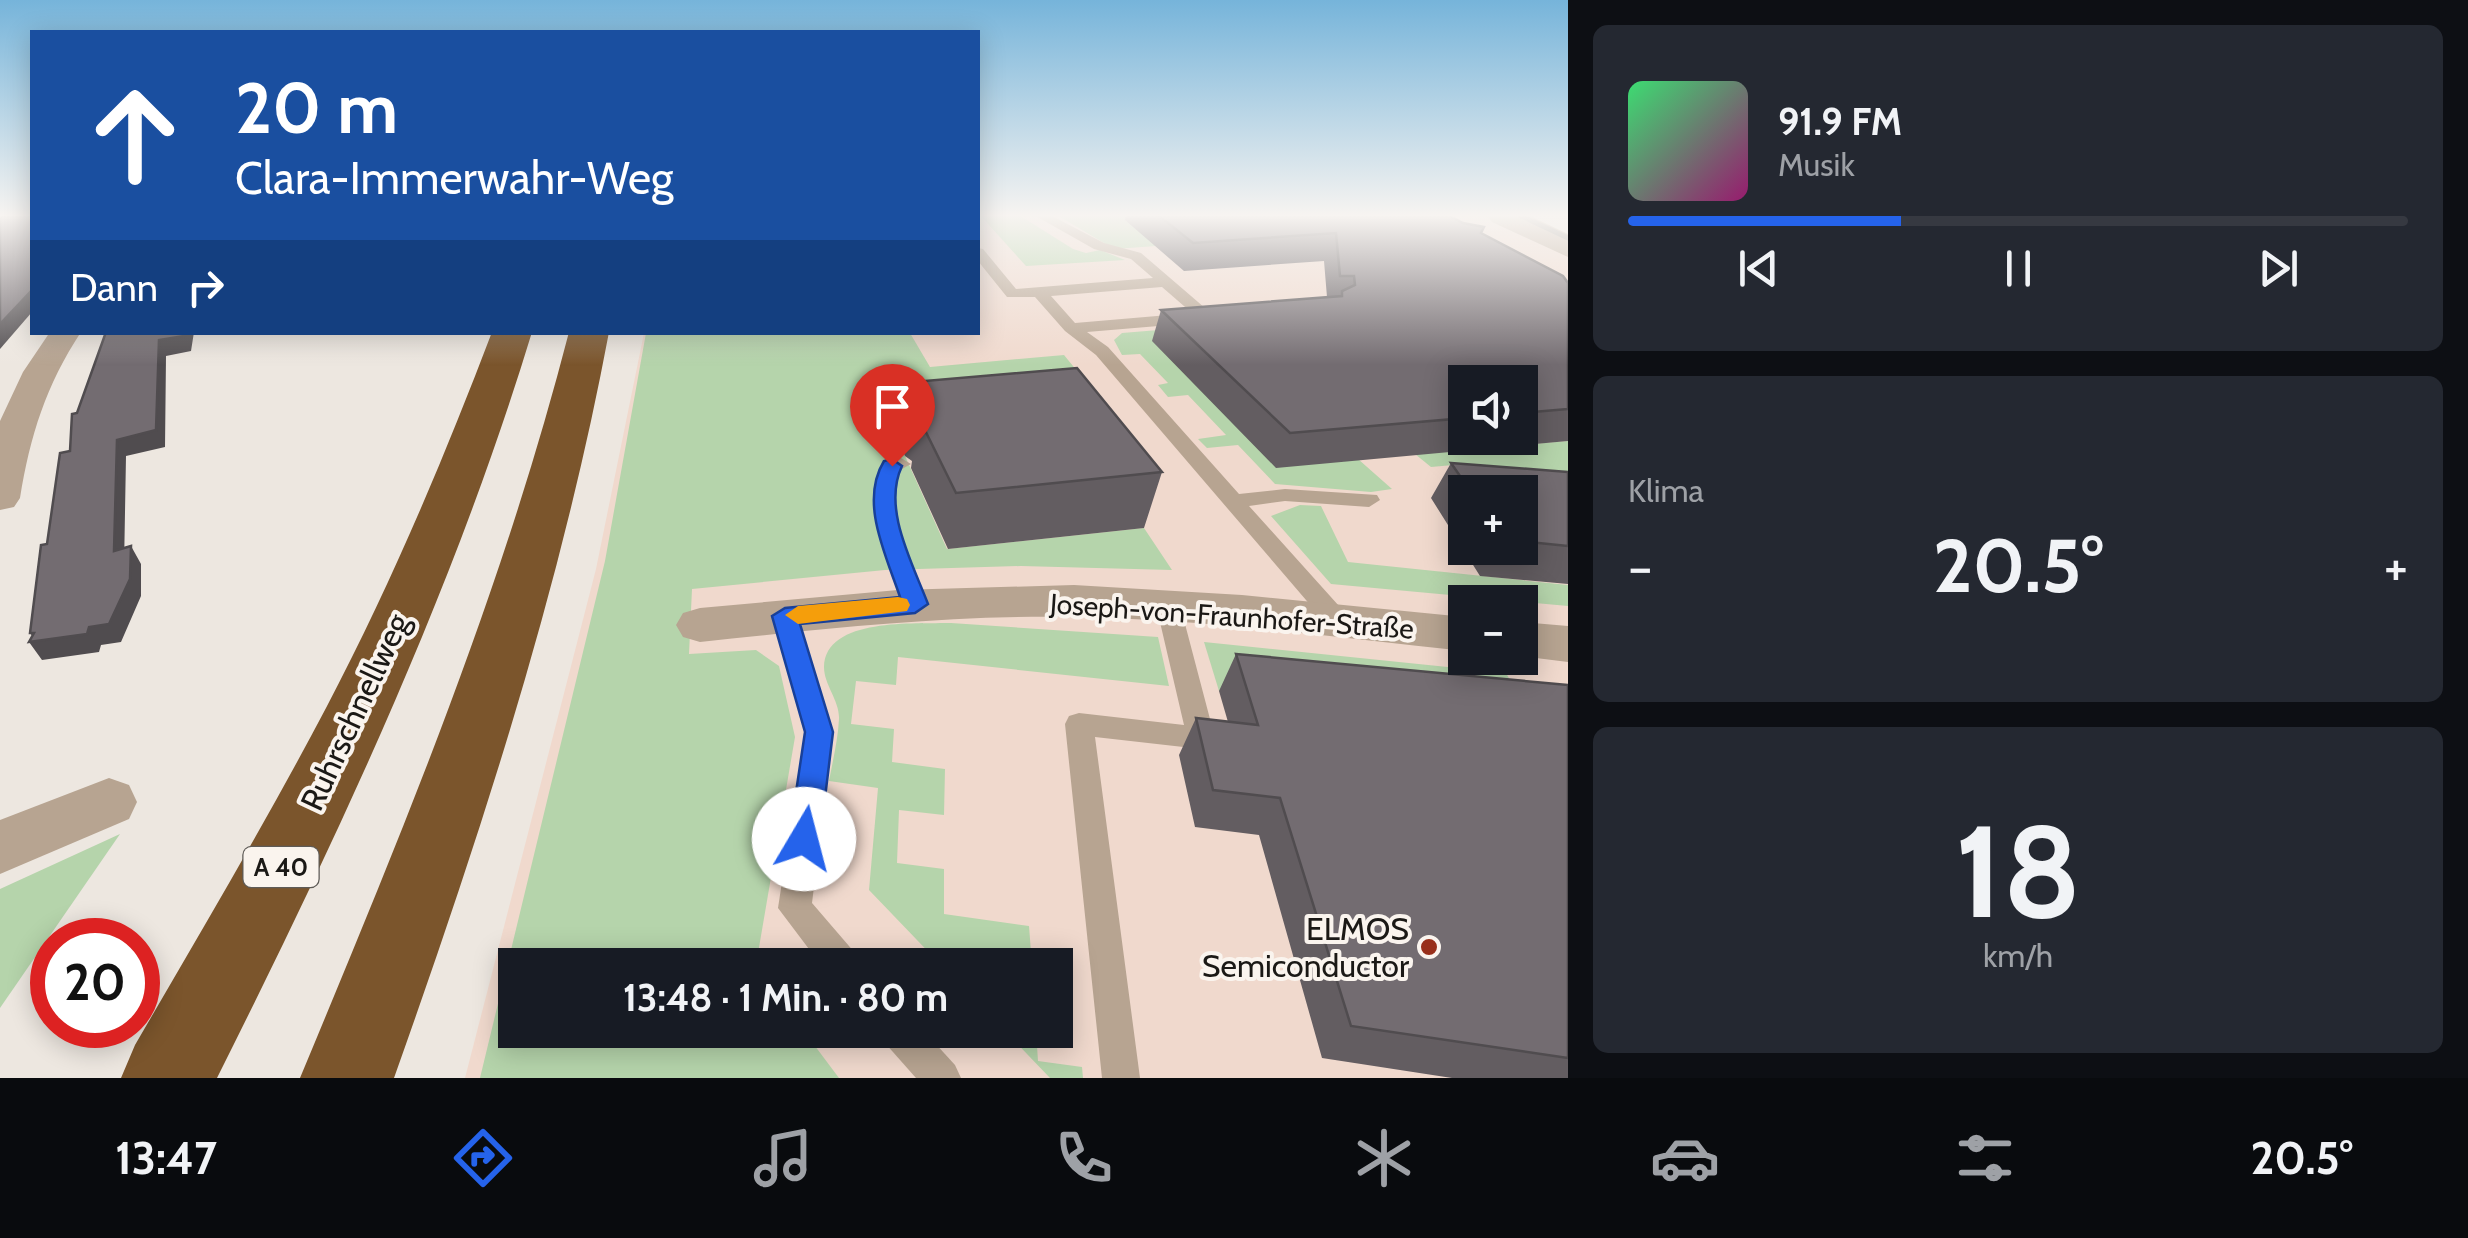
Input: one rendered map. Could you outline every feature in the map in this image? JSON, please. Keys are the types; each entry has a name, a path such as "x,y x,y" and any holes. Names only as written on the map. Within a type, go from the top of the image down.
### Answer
{"highway":[{"name":"Ruhrschnellweg","path":"168,1078 290,852 385,652 454,495 511,335"},
{"path":"347,1078 392,964 506,642 556,480 588,335"},
{"path":"373,1078 392,964"}],"street":[{"path":"0,498 8,454 31,382 64,335"},
{"name":"Joseph-von-Fraunhofer-Straße","path":"700,625 915,604 1022,601 1168,605 1448,632"},
{"path":"1538,641 1568,644"},
{"path":"0,847 109,802"}],"lane":[{"path":"989,265 1012,294 1166,282"},
{"path":"1147,265 1206,317"},
{"path":"1039,292 1070,328 1102,351 1339,622"},
{"path":"1070,328 1206,317 1228,321"},
{"path":"901,464 892,466 883,483 888,528 915,604"},
{"path":"1234,501 1286,495 1369,500"},
{"path":"1121,1078 1079,724 1201,738 1168,605"},
{"path":"785,616 819,732 795,908 829,948"},
{"path":"914,1048 942,1078"}],"shaded area":[{"path":"980,265 1568,265 1568,1078 465,1078 498,950 498,1048 1073,1048 1073,948 498,948 596,569 644,335 980,335"}],"green space":[{"path":"1171,329 1358,459 1392,489 1371,492 1275,484 1238,445 1207,448 1198,439 1226,435 1188,395 1168,397 1158,385 1168,383 1140,354 1122,355 1114,340 1122,333"},
{"path":"646,335 911,335 930,367 1064,355 1113,415 896,436 947,549 1144,528 1172,570 1021,566 885,570 692,589 689,654 756,650 779,666 795,737 759,948 511,948 605,561"},
{"path":"1568,441 1568,478 1453,465 1431,467 1415,454 1448,451 1448,455 1538,455 1538,444"},
{"path":"1300,505 1321,506 1348,562 1568,585 1568,606 1538,603 1538,585 1448,585 1448,595 1331,584 1271,516"},
{"path":"951,623 1158,637 1169,686 898,657 896,685 856,681 851,724 894,729 892,762 945,769 944,815 899,810 897,863 944,869 944,914 1029,926 1031,948 925,948 869,890 878,788 829,781 839,719 824,667 828,651 839,639 855,631 896,624"},
{"path":"1204,642 1448,667 1448,675 1507,675 1534,722 1219,691"},
{"path":"120,834 62,918 30,918 30,964 0,1008 0,889"},
{"path":"498,1004 498,1048 816,1048 839,1078 480,1078"},
{"path":"1021,1048 1037,1048 1038,1061 1082,1067 1083,1078 1050,1078"}],"building":[{"path":"0,265 30,265 30,292 0,324"},
{"path":"1339,265 1543,265 1563,276 1568,283 1568,409 1538,412 1538,365 1448,365 1448,419 1290,433 1161,310 1342,296 1342,291 1355,285 1354,276 1340,276"},
{"path":"105,335 184,335 159,340 156,430 117,440 114,551 131,546 130,579 109,624 89,627 87,634 29,642 34,633 30,633 41,545 47,544 60,453 70,451 72,414 77,413"},
{"path":"1077,368 1162,472 956,493 917,414 921,409 911,402 901,383"},
{"path":"1451,463 1568,472 1568,546 1538,543 1538,475 1459,475"},
{"name":"ELMOS Semiconductor","path":"1236,654 1568,685 1568,1058 1351,1026 1280,798 1213,790 1196,718 1258,725"}],"slow traffic":[{"path":"798,615 898,605"}],"place":[{"name":"ELMOS Semiconductor","path":"1429,947"}],"route":[{"path":"804,839 819,732 785,616 915,604 888,528 883,483 892,466"}]}
